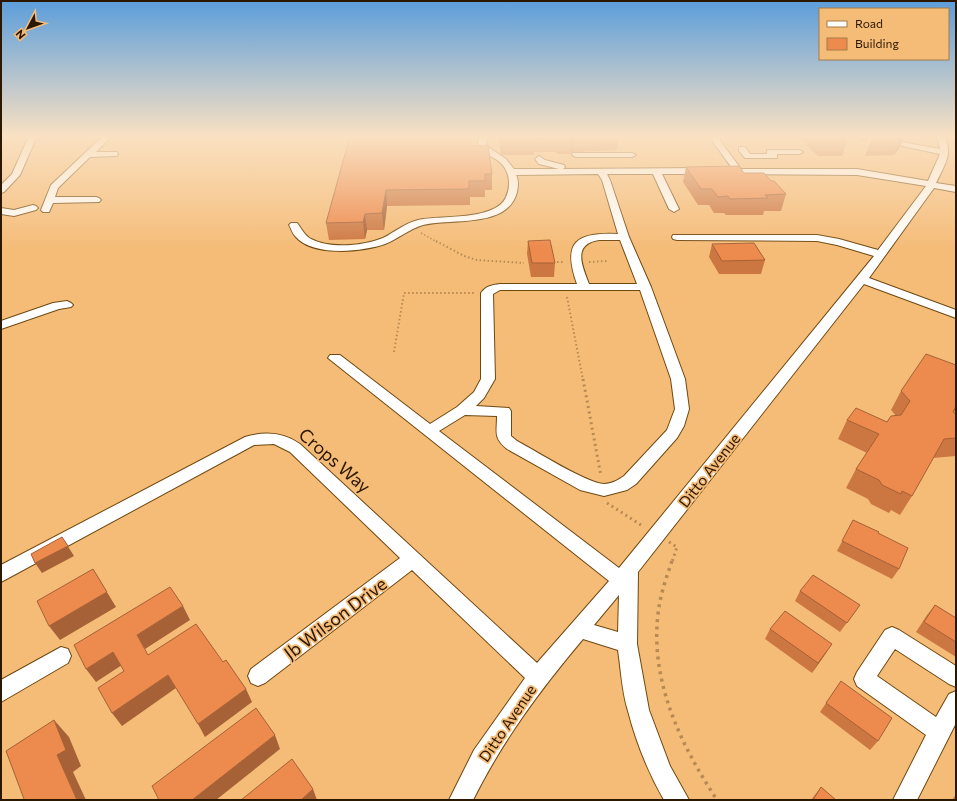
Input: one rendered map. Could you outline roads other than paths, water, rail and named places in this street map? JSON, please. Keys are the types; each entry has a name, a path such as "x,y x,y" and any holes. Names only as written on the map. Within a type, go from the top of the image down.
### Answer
{"street":[{"path":"1,190 17,173"},
{"path":"46,210 48,200 54,187 68,173"},
{"path":"294,224 296,230 304,239 324,246 336,248 360,247 379,242 409,227 432,220 479,217 497,211 511,198 515,183 511,173"},
{"path":"462,410 504,411 504,438 512,445 586,486 604,490 621,486 630,480 672,434 682,409 678,379 624,237 610,191 602,173"},
{"path":"657,173 674,209"},
{"path":"867,173 931,186 956,189"},
{"name":"Ditto Avenue","path":"461,800 482,758 538,676 625,575 862,279 931,186 936,173"},
{"path":"48,200 96,200"},
{"path":"1,211 14,213 33,208"},
{"path":"584,286 576,262 576,248 580,243 589,239 603,236 624,237"},
{"path":"677,237 817,238 839,242 880,254"},
{"path":"862,279 956,314"},
{"path":"429,431 462,410 479,395 488,379 487,293 489,291 500,287 644,287"},
{"path":"1,325 57,306 67,305"},
{"path":"335,358 429,431 625,575 627,644 638,710 649,743 662,774 677,800"},
{"name":"Crops Way","path":"1,574 250,441 275,438 287,442 295,448 538,676"},
{"name":"Jb Wilson Drive","path":"258,676 413,559"},
{"path":"579,629 627,644"},
{"path":"940,732 864,679 892,636 956,677"},
{"path":"1,692 61,656"},
{"path":"905,800 956,701"}]}
